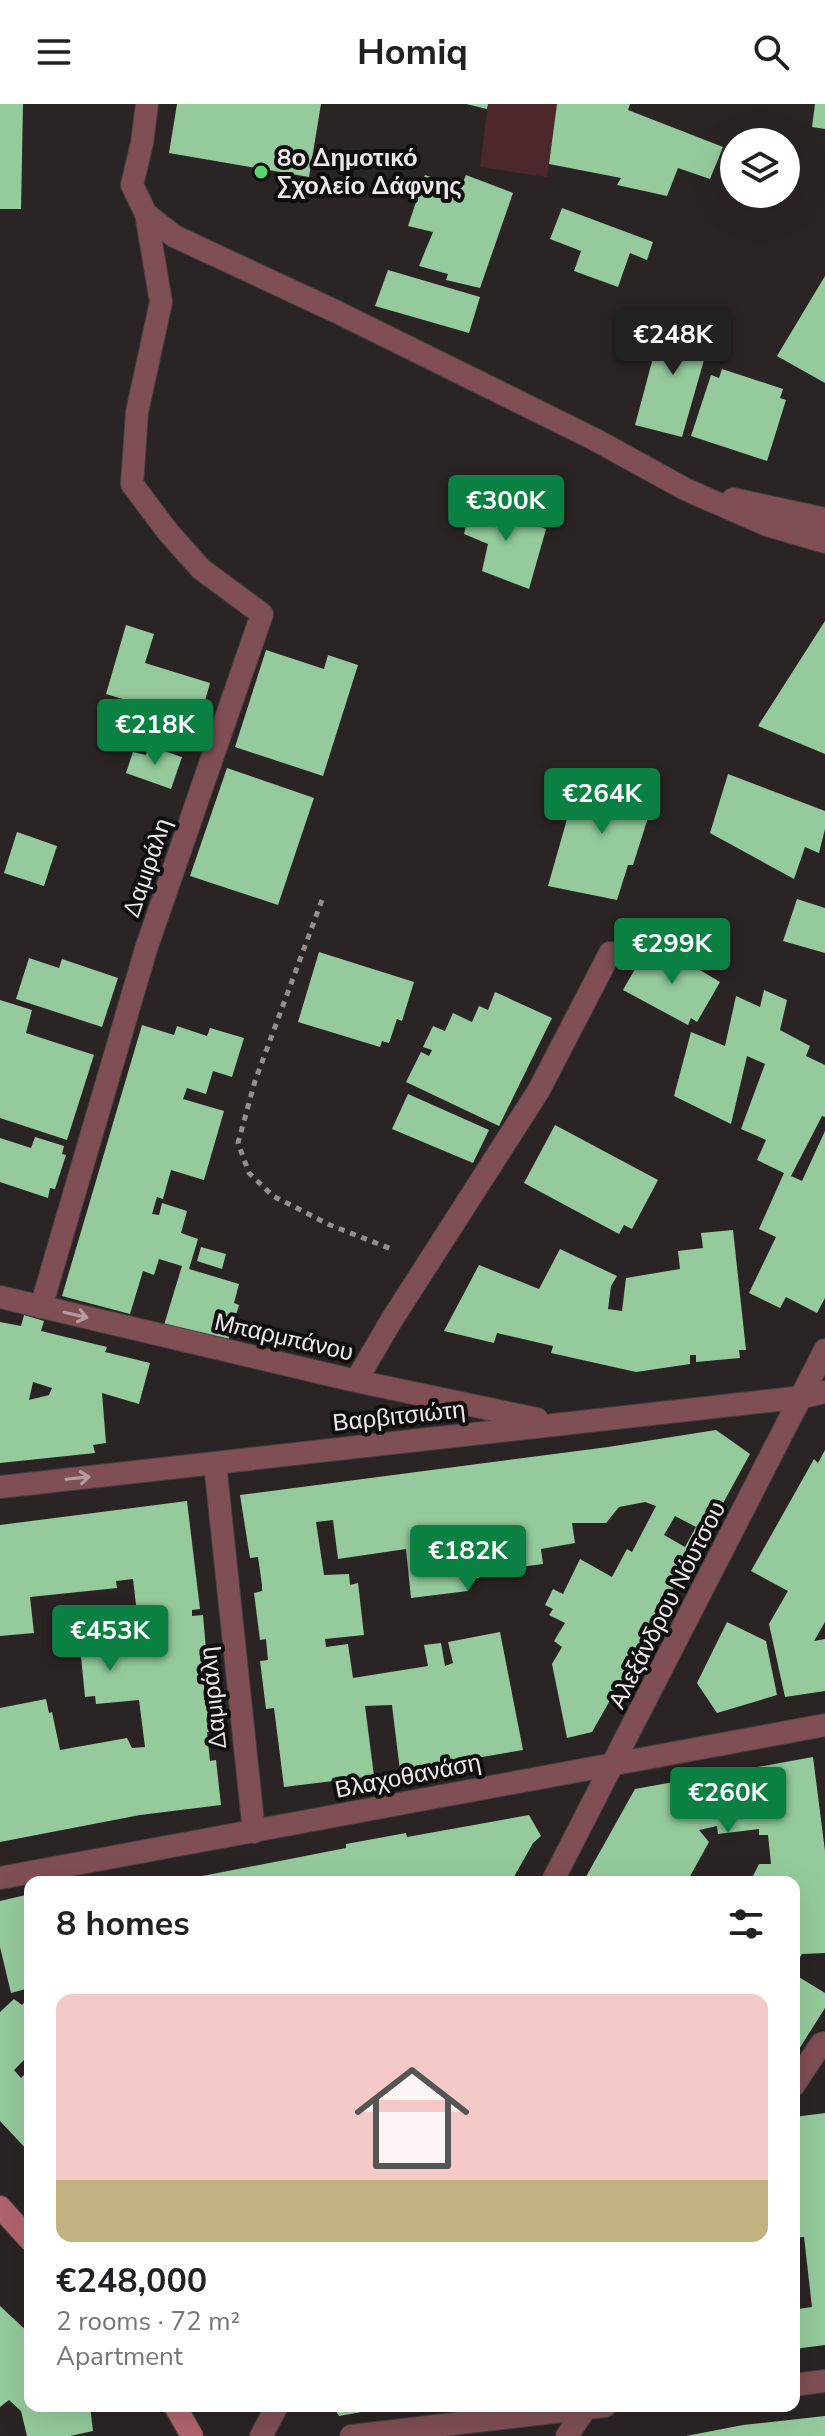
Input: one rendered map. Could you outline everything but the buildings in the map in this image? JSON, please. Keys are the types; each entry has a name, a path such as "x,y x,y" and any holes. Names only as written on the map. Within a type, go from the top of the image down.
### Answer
{"main road":[{"path":"0,2207 24,2233"},
{"path":"178,2412 192,2436"}],"street":[{"path":"147,104 132,185 146,214 174,236 566,424 685,489 767,525 825,542"},
{"name":"Δαμιράλη","path":"41,1307 146,949 262,614 201,569 132,484 137,412 161,302 146,214"},
{"path":"685,489 825,519"},
{"path":"356,1381 539,1090 610,953"},
{"name":"Μπαρμπάνου","path":"0,1297 356,1381 557,1424"},
{"name":"Αλεξάνδρου Νόυτσου","path":"555,1876 814,1395 825,1350"},
{"name":"Βαρβιτσιώτη","path":"0,1487 814,1395"},
{"name":"Δαμιράλη","path":"215,1463 254,1832"},
{"name":"Βλαχοθανάση","path":"0,1878 825,1725"},
{"path":"800,2076 821,2044 825,2043"},
{"path":"800,2384 825,2381"},
{"path":"261,2436 274,2412"},
{"path":"351,2436 551,2412"},
{"path":"567,2436 589,2412"}],"path":[{"path":"322,900 255,1081 238,1143 249,1173 273,1196 330,1225 429,1263"}],"shaded area":[{"path":"488,104 557,104 547,177 480,167"}],"place":[{"name":"8ο Δημοτικό Σχολείο Δάφνης","path":"261,172"}]}
